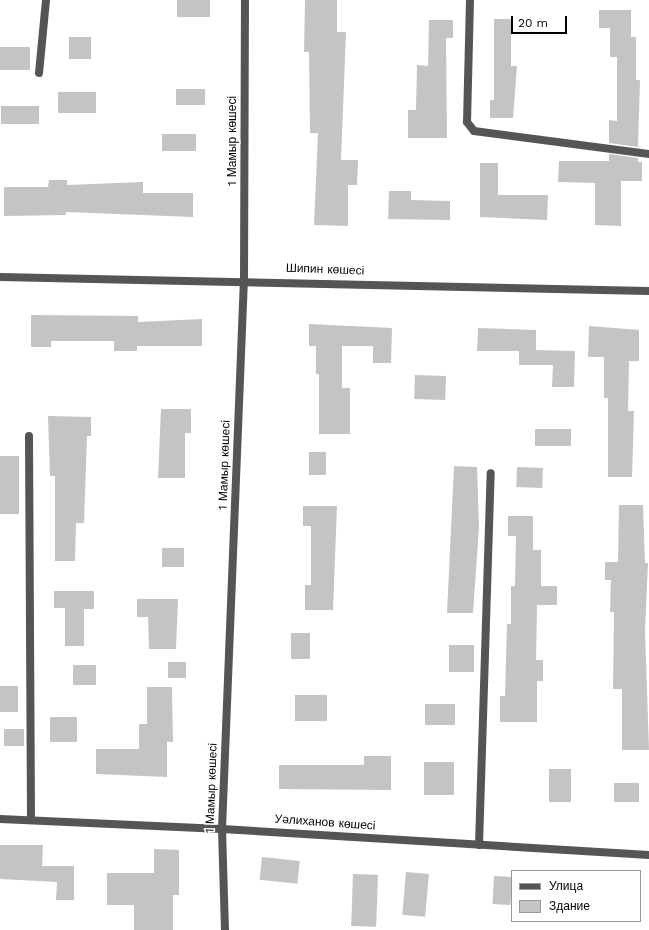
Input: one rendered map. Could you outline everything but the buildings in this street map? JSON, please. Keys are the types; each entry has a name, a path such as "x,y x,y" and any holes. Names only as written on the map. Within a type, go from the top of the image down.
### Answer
{"street":[{"path":"39,73 46,0"},
{"name":"1 Мамыр көшесі","path":"224,930 222,828 244,280 245,0"},
{"path":"470,0 467,122 474,131 649,154"},
{"name":"Шипин көшесі","path":"0,277 244,280 649,291"},
{"path":"29,436 31,820"},
{"path":"479,845 491,473"},
{"name":"Уәлиханов көшесі","path":"0,819 222,828 649,855"}]}
